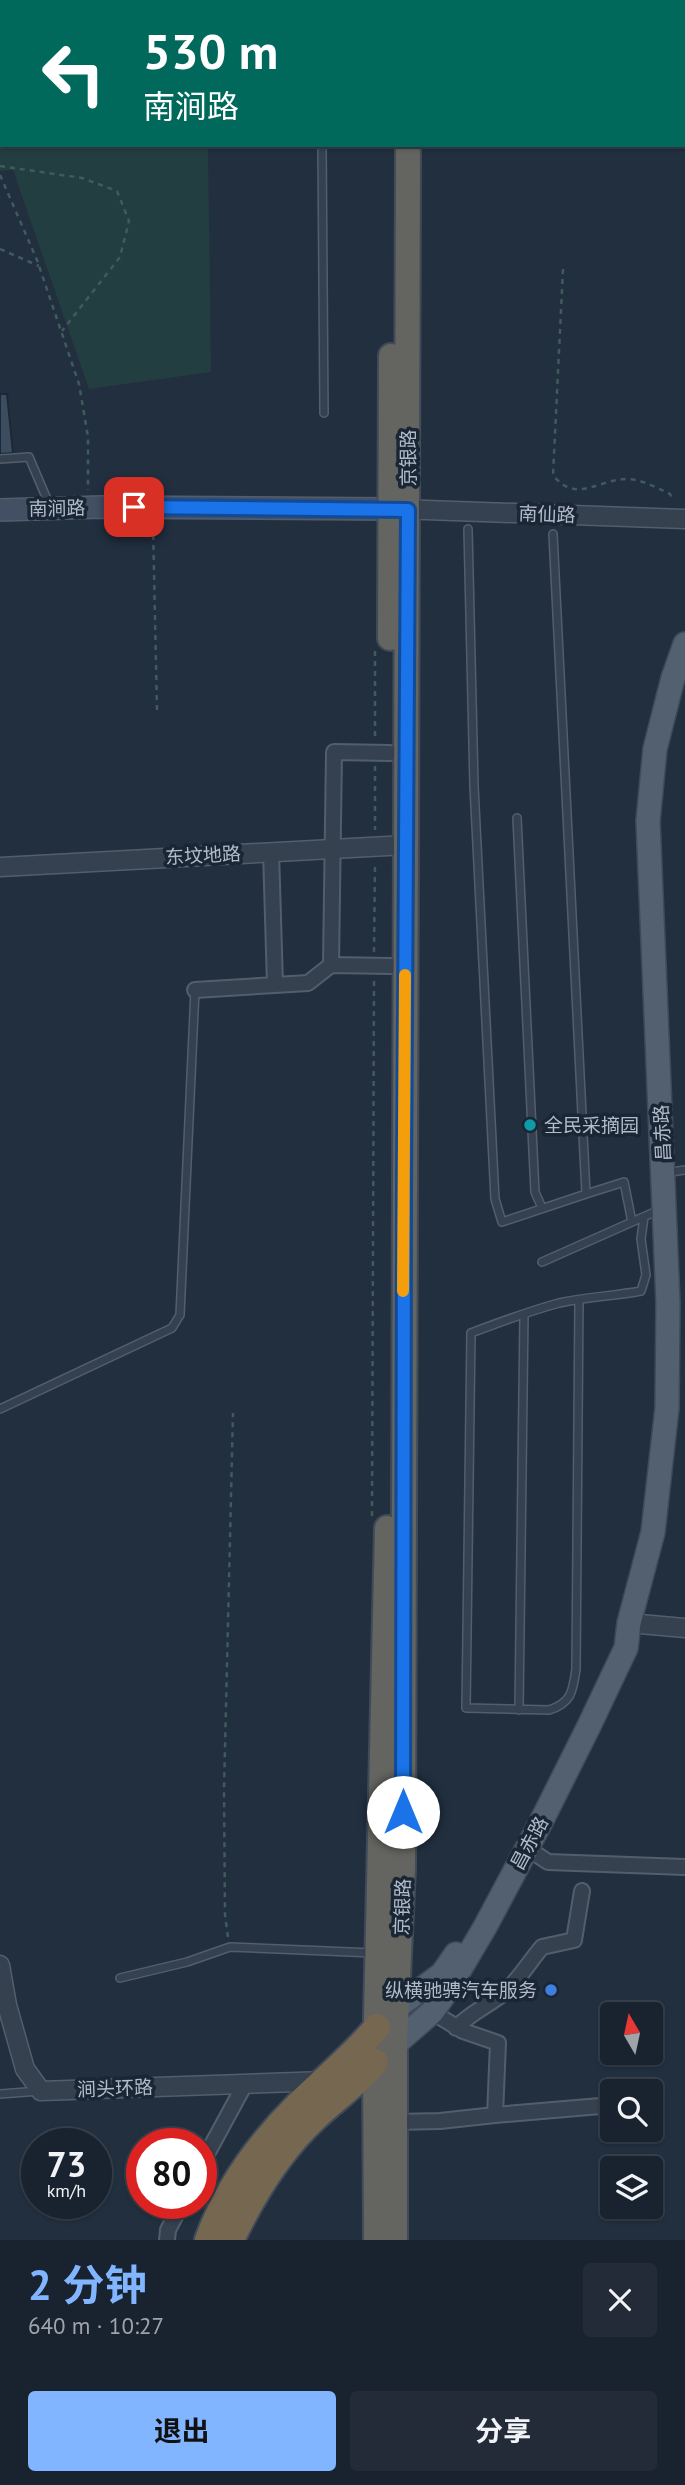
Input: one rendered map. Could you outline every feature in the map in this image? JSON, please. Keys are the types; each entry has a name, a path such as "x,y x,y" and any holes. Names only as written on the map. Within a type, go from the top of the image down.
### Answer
{"highway":[{"name":"京银路","path":"389,1287 382,966 390,846 383,753 399,509 393,147"},
{"name":"京银路","path":"395,2240 395,2122 379,1954 389,1340 390,846 408,147"},
{"name":"京银路","path":"376,2240 376,2062 397,2007 403,1868 389,1340"},
{"path":"208,2240 231,2188 295,2108 324,2081 386,2035"},
{"path":"231,2240 273,2165 314,2118 376,2062"}],"main road":[{"name":"南涧路","path":"0,510 153,507 399,509"},
{"name":"昌赤路","path":"386,2035 432,2012 485,1927 527,1848 626,1648 629,1623 653,1532 667,1408 666,1207 675,1172 648,821 655,749 673,678 685,644"},
{"name":"昌赤路","path":"397,2007 442,1974 458,1952 566,1754 629,1623"}],"street":[{"name":"南仙路","path":"399,509 679,519"},
{"path":"331,965 334,752 383,753"},
{"name":"东坟地路","path":"0,867 390,846"},
{"path":"271,852 275,985"},
{"path":"195,990 308,983 331,965 382,966"},
{"path":"629,1623 685,1628"},
{"path":"527,1848 548,1862 685,1867"},
{"path":"457,2028 470,2014 488,2005 508,1989 542,1947 574,1940 582,1891"},
{"path":"0,1965 7,2005 25,2069 41,2091"},
{"path":"432,2012 457,2028 498,2043 495,2115"},
{"name":"涧头环路","path":"41,2091 324,2081"},
{"path":"217,2136 245,2084"},
{"path":"395,2122 440,2121 600,2106"},
{"path":"167,2240 174,2219"}],"lane":[{"path":"322,147 324,413"},
{"path":"0,459 29,457 50,508"},
{"path":"468,529 474,786 495,1199 502,1222 624,1182 632,1222"},
{"path":"554,534 586,1194"},
{"path":"517,818 535,1192 542,1208"},
{"path":"0,1409 172,1328 180,1315 195,990"},
{"path":"542,1262 666,1207"},
{"path":"579,1300 576,1669 573,1691 562,1707 550,1710 466,1708 471,1334 524,1314 579,1300 641,1291 646,1275 641,1239 644,1217"},
{"path":"519,1710 524,1314"},
{"path":"120,1978 187,1962 230,1947 379,1954"},
{"path":"0,2094 41,2091"}],"path":[{"path":"0,166 82,178 117,191 129,220 120,257 61,332"},
{"path":"0,175 38,266 79,384 88,437 89,508"},
{"path":"0,249 38,266"},
{"path":"563,269 553,475 561,484 574,490 616,480 631,479 646,483 670,494 679,519"},
{"path":"153,507 157,710"},
{"path":"374,645 390,846 382,966 389,1340"},
{"path":"230,1947 225,1915 224,1790 233,1413"}],"green space":[{"path":"0,147 208,147 211,372 89,389 13,170 0,171"}],"building":[{"path":"0,394 7,394 13,453 0,454"}],"slow traffic":[{"path":"403,1291 405,975"}],"place":[{"name":"全民采摘园","path":"530,1125"},
{"name":"纵横驰骋汽车服务","path":"551,1990"}],"route":[{"path":"134,507 408,510 403,1812"}]}
